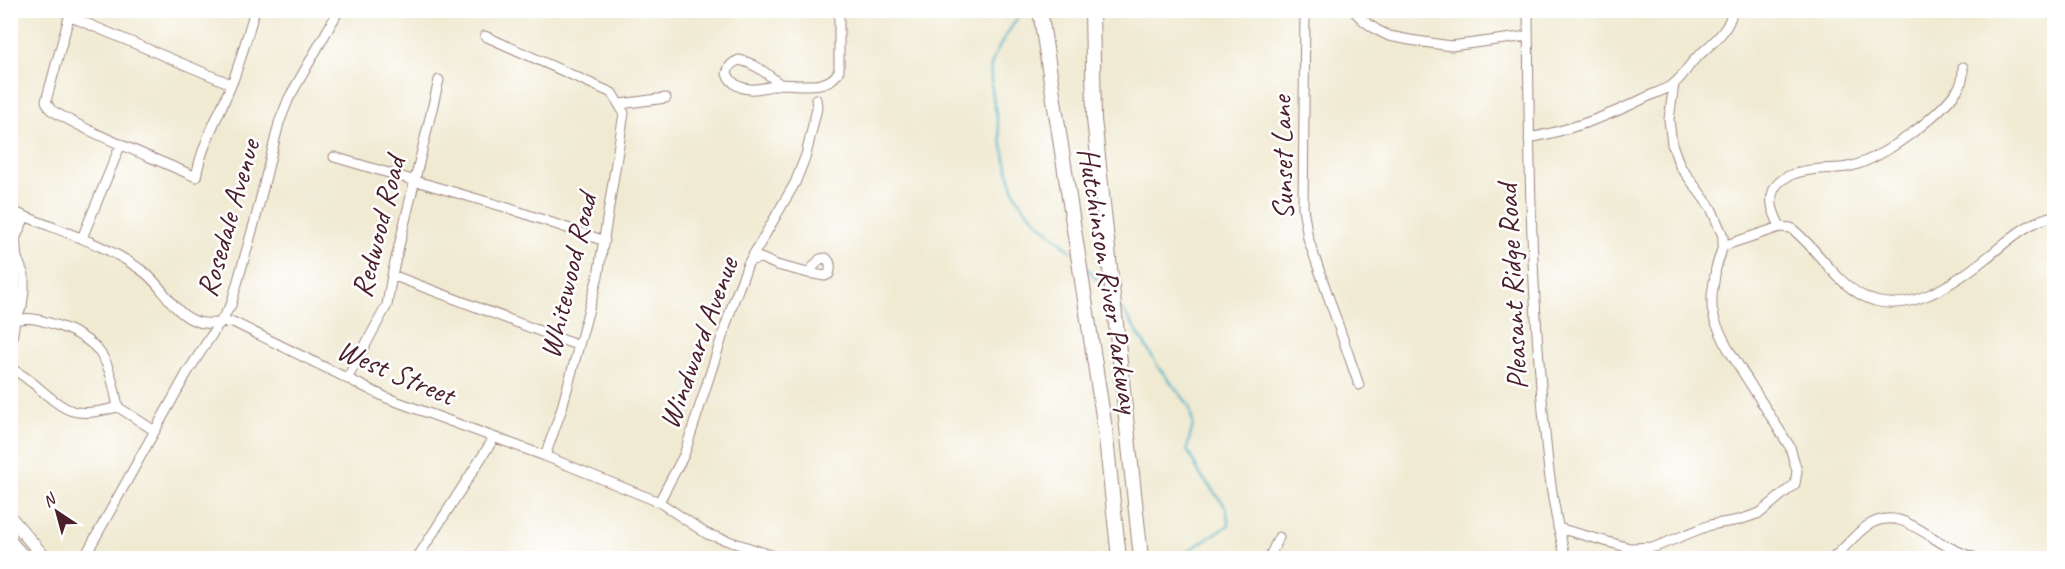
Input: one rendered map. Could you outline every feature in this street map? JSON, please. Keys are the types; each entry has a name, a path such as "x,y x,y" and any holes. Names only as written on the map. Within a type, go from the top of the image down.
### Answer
{"highway":[{"name":"Hutchinson River Parkway","path":"1092,10 1094,119 1141,558"},
{"name":"Hutchinson River Parkway","path":"1040,11 1109,459 1119,558"}],"main road":[{"path":"10,517 45,558"},
{"path":"10,541 25,558"}],"street":[{"path":"231,84 70,14 46,101 49,108 82,128 196,177 199,162 231,84 255,10"},
{"name":"Rosedale Avenue","path":"84,558 187,373 231,305 279,123 289,98 339,10"},
{"path":"780,84 747,62 739,60 733,62 728,68 728,77 746,90 780,84 815,85 830,81 839,70 839,10"},
{"name":"Sunset Lane","path":"1305,10 1303,208 1308,238 1359,385"},
{"path":"1353,10 1377,30 1389,36 1410,40 1451,46 1528,36"},
{"name":"Pleasant Ridge Road","path":"1528,10 1536,324 1548,469 1558,528 1566,558"},
{"path":"1530,138 1560,132 1601,118 1674,84 1694,59 1724,30 1732,16 1732,10"},
{"path":"485,36 612,93 620,104 666,98"},
{"path":"1780,226 1772,208 1772,194 1778,183 1796,173 1819,168 1850,167 1884,152 1915,130 1959,88 1963,79 1963,67"},
{"name":"Redwood Road","path":"347,379 387,305 392,275 439,80"},
{"path":"1558,528 1630,548 1654,547 1710,525 1739,520 1760,513 1794,484 1797,471 1790,447 1727,347 1715,321 1712,295 1716,268 1723,246 1723,236 1711,208 1680,166 1672,144 1669,119 1674,84"},
{"name":"Windward Avenue","path":"659,502 684,455 733,303 748,264 795,183 806,155 817,108 816,99"},
{"name":"Whitewood Road","path":"545,456 561,411 596,285 605,241 624,113 620,104"},
{"path":"82,238 121,144"},
{"path":"334,157 508,208 605,241"},
{"name":"West Street","path":"10,210 82,238 144,272 185,316 196,321 209,325 233,322 387,398 545,456 659,502 707,534 780,558"},
{"path":"1723,246 1780,226 1791,228 1847,285 1859,294 1888,304 1902,303 1950,284 2023,229 2037,221 2055,216"},
{"path":"10,352 13,321 22,306 24,275 17,258 15,239 25,217"},
{"path":"752,260 761,258 777,265 808,273"},
{"path":"392,275 579,346"},
{"path":"13,321 34,317 92,341 106,363 118,407"},
{"path":"10,369 22,374 51,399 73,412 84,414 118,407 155,431"},
{"path":"417,558 494,438"},
{"path":"1833,558 1866,526 1883,518 1903,520 1940,542 1976,558"},
{"path":"1269,558 1280,537"}],"waterway":[{"path":"1023,10 1000,46 991,66 999,132 1017,197 1035,219 1072,252"},
{"path":"1086,267 1106,289"},
{"path":"1121,308 1159,368 1189,405 1193,424 1187,449 1201,476 1226,507 1229,525 1189,550 1184,558"}]}
